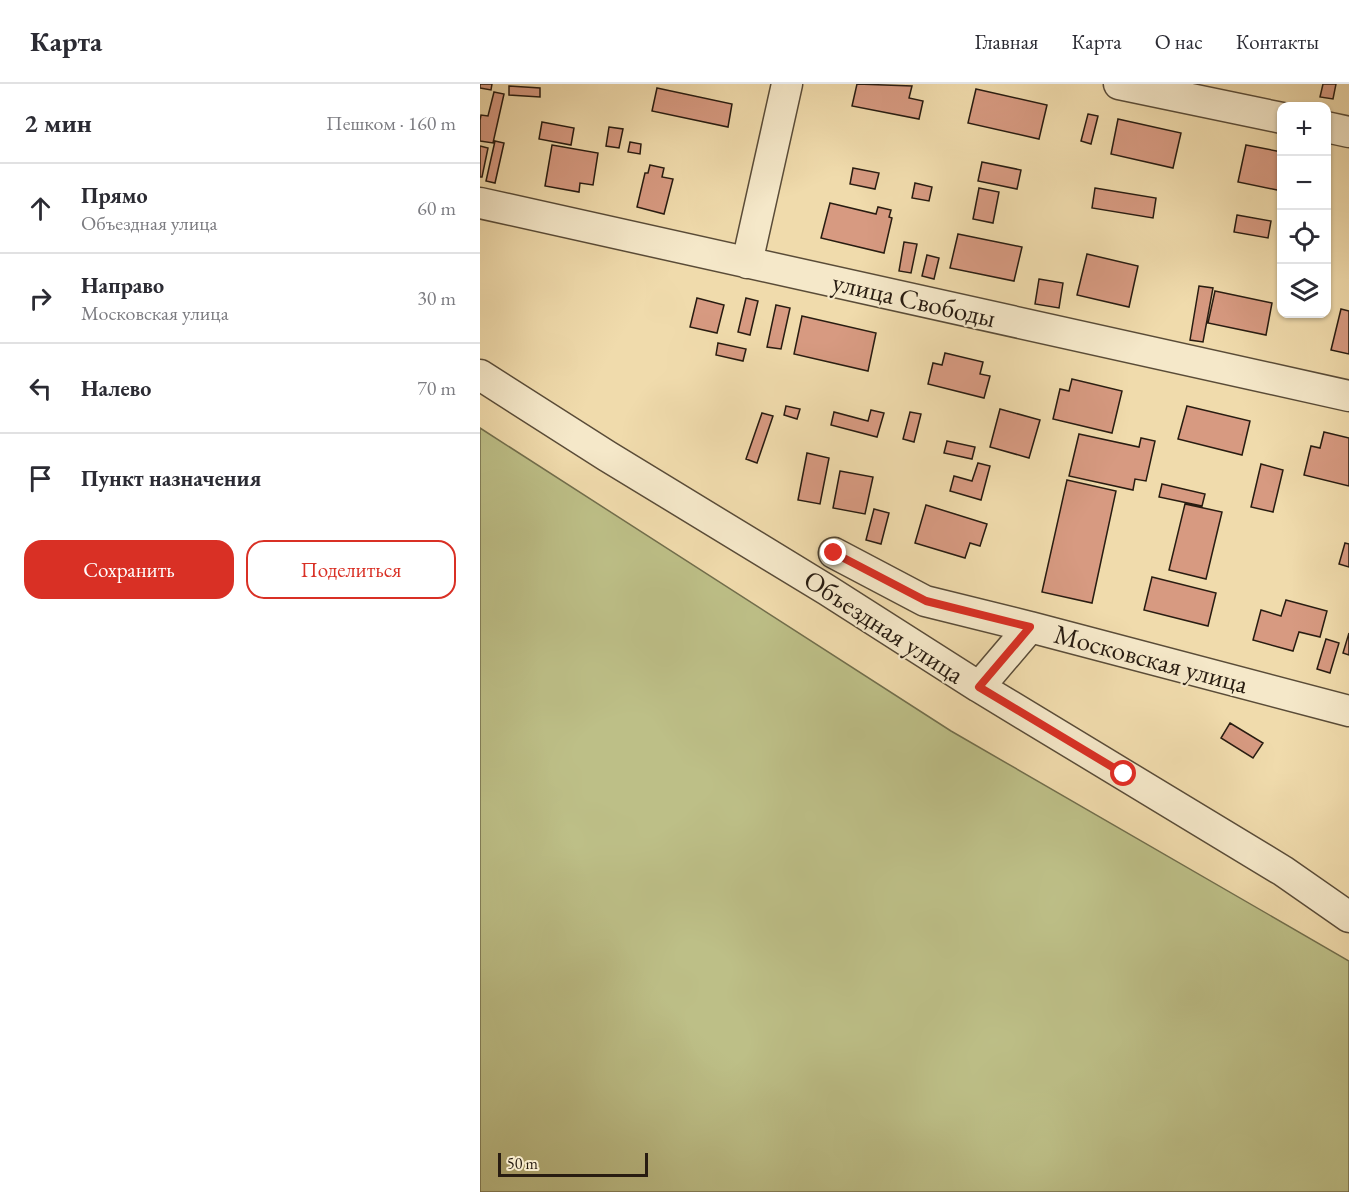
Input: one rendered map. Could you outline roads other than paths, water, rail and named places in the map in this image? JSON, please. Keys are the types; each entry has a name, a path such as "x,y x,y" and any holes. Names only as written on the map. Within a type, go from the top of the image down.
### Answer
{"street":[{"path":"747,263 788,84"},
{"path":"1119,84 1277,117"},
{"path":"1331,128 1349,132"},
{"name":"улица Свободы","path":"480,203 1349,396"},
{"name":"Объездная улица","path":"480,375 979,687 1273,865 1349,917"},
{"path":"834,553 926,601 1030,627"},
{"name":"Московская улица","path":"979,687 1030,627 1349,711"}]}
